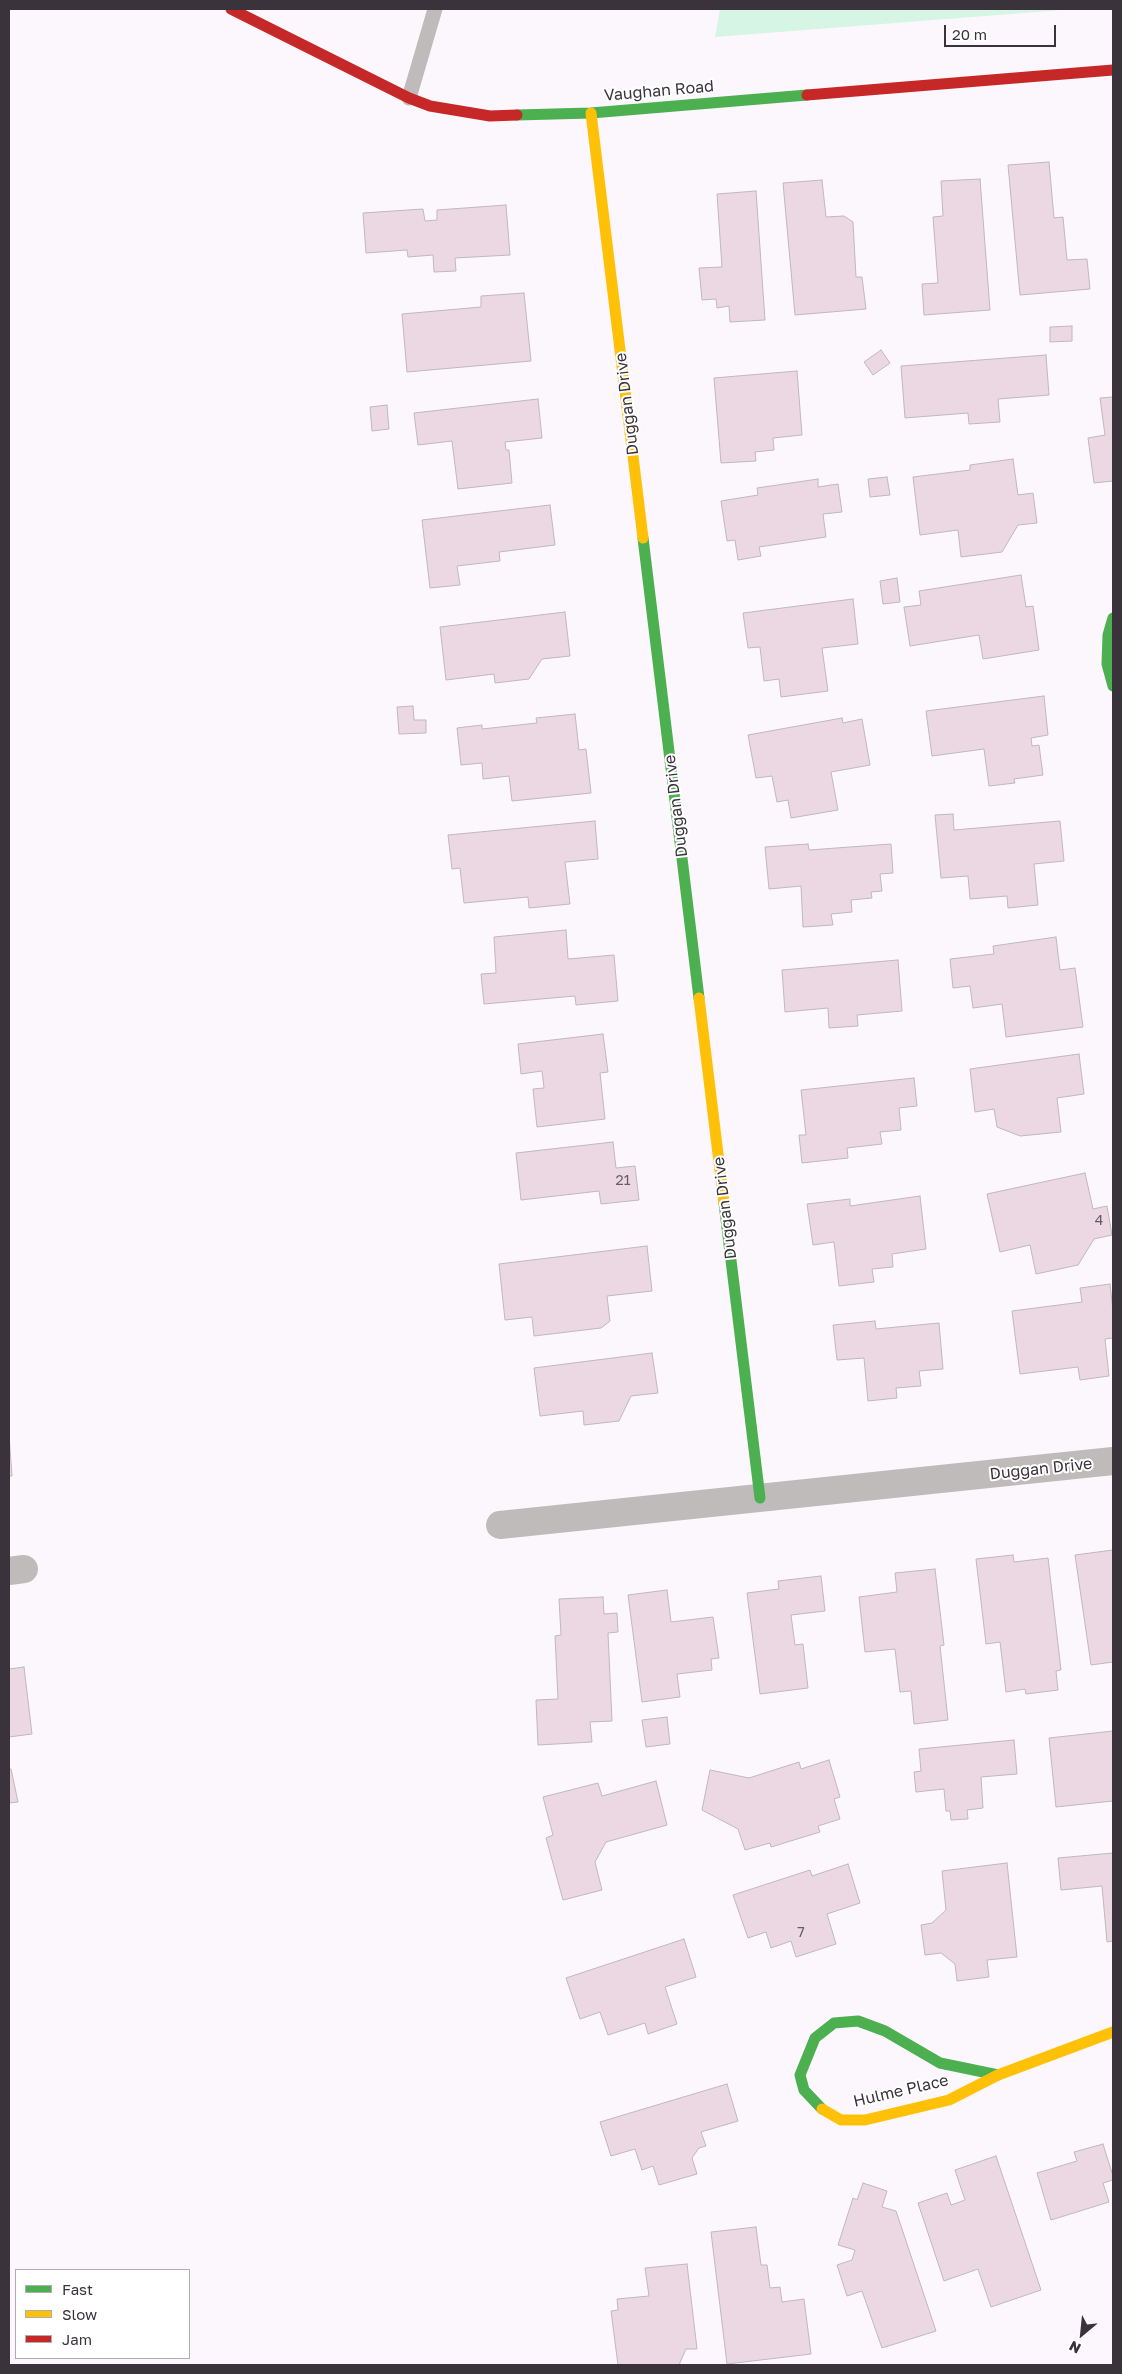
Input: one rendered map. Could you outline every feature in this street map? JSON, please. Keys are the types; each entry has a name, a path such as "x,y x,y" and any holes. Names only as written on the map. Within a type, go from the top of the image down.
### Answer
{"street":[{"name":"Vaughan Road","path":"230,9 408,98 430,106 490,116 591,114 1113,70"},
{"name":"Duggan Drive","path":"591,114 760,1498"},
{"path":"1113,618 1108,635 1107,664 1113,686"},
{"name":"Duggan Drive","path":"500,1525 1113,1461"},
{"name":"Hulme Place","path":"998,2075 940,2063 885,2031 858,2021 834,2023 815,2038 800,2074 804,2090 823,2110 841,2120 864,2120 949,2100 998,2075 1113,2032"}],"lane":[{"path":"408,98 435,9"}],"green space":[{"path":"720,9 1075,9 715,37"}],"building":[{"path":"1049,162 1054,218 1063,217 1067,260 1087,259 1090,289 1020,295 1008,165"},
{"path":"980,179 990,310 924,315 922,284 938,283 933,217 943,216 941,181"},
{"path":"822,180 826,217 844,216 853,222 856,277 862,277 866,309 795,315 783,183"},
{"path":"756,191 765,320 730,322 729,306 717,308 716,299 702,300 699,268 722,267 717,194"},
{"path":"506,205 510,255 455,258 456,271 434,272 433,255 408,257 407,250 366,253 363,213 423,209 425,221 437,220 437,210"},
{"path":"524,293 531,361 407,372 402,314 481,307 481,296"},
{"path":"1072,326 1072,341 1050,342 1050,327"},
{"path":"881,350 890,363 873,375 864,362"},
{"path":"1046,355 1049,395 998,399 1000,422 969,424 968,413 905,418 901,366"},
{"path":"797,371 802,435 773,438 774,450 755,452 756,461 721,463 714,378"},
{"path":"1113,397 1113,481 1094,483 1088,438 1105,435 1100,398"},
{"path":"538,399 542,438 505,442 506,450 509,450 512,483 458,489 452,441 418,445 414,413"},
{"path":"387,405 389,429 372,431 370,407"},
{"path":"1013,459 1018,495 1033,493 1037,523 1018,525 1002,552 961,557 958,530 920,535 913,477 970,470 970,465"},
{"path":"887,477 890,495 870,497 868,479"},
{"path":"818,479 818,487 838,484 842,512 823,514 826,537 759,547 761,556 738,560 735,540 727,541 721,501 758,495 757,488"},
{"path":"550,505 555,545 499,552 500,561 457,566 460,585 430,588 422,520"},
{"path":"1021,575 1026,607 1033,606 1039,650 983,659 979,635 910,646 904,607 921,605 919,591"},
{"path":"897,578 900,602 883,604 880,581"},
{"path":"853,599 858,644 822,648 828,691 781,697 779,679 764,681 760,647 748,648 743,613"},
{"path":"565,612 570,656 542,659 529,679 495,683 494,674 446,680 440,627"},
{"path":"1044,696 1048,735 1031,738 1032,746 1039,745 1043,775 1014,779 1015,783 989,786 984,749 932,756 926,711"},
{"path":"413,706 414,720 426,720 426,733 399,734 397,707"},
{"path":"575,714 579,750 586,749 591,793 512,801 509,776 483,779 482,763 461,765 457,728 482,725 482,729 537,723 536,718"},
{"path":"842,718 843,723 862,719 870,765 831,772 838,810 791,818 788,800 777,802 772,776 756,778 748,735"},
{"path":"953,814 954,830 1060,821 1064,861 1034,864 1038,905 1008,908 1007,896 970,899 968,876 941,878 935,815"},
{"path":"595,821 598,859 565,862 570,904 529,908 528,897 464,903 460,868 452,869 448,835"},
{"path":"808,844 809,850 891,844 893,873 880,874 882,891 871,892 872,898 851,900 852,912 831,914 833,925 803,927 801,886 769,889 765,847"},
{"path":"566,930 568,959 614,955 618,1001 576,1005 575,996 484,1004 481,974 496,973 494,937"},
{"path":"1056,937 1060,970 1075,968 1083,1027 1006,1037 1002,1004 973,1008 970,986 953,988 950,959 994,954 993,946"},
{"path":"898,960 902,1011 857,1015 858,1026 829,1028 828,1008 785,1012 782,970"},
{"path":"603,1034 608,1072 600,1073 605,1119 537,1127 533,1089 544,1088 542,1071 521,1074 518,1044"},
{"path":"1079,1054 1084,1094 1057,1098 1061,1132 1020,1136 997,1127 994,1109 975,1112 970,1069"},
{"path":"914,1078 917,1106 899,1108 901,1130 880,1132 882,1144 847,1148 848,1158 802,1163 799,1135 806,1135 801,1090"},
{"path":"613,1142 616,1168 635,1166 639,1200 601,1204 599,1191 521,1200 516,1153"},
{"path":"1085,1173 1093,1209 1107,1206 1112,1235 1094,1239 1078,1265 1036,1274 1030,1245 1000,1252 987,1194"},
{"path":"920,1196 926,1249 892,1254 893,1267 872,1269 874,1282 839,1286 834,1242 813,1245 807,1204 850,1199 850,1206"},
{"path":"647,1246 652,1291 607,1296 610,1321 601,1328 534,1336 532,1317 505,1320 499,1264"},
{"path":"1110,1284 1113,1338 1105,1339 1109,1376 1080,1380 1078,1367 1020,1374 1012,1311 1082,1302 1080,1288"},
{"path":"875,1321 876,1329 939,1323 943,1369 919,1371 921,1386 896,1388 897,1398 868,1401 864,1358 837,1360 833,1325"},
{"path":"652,1353 658,1393 631,1396 619,1421 584,1425 583,1411 540,1416 534,1368"},
{"path":"9,1435 12,1476 9,1476"},
{"path":"1113,1550 1113,1662 1091,1665 1075,1555"},
{"path":"1013,1555 1014,1562 1048,1558 1061,1670 1056,1671 1058,1690 1026,1694 1025,1689 1006,1692 1000,1642 986,1644 976,1559"},
{"path":"935,1569 944,1645 940,1646 948,1720 914,1724 911,1691 900,1692 895,1649 865,1652 859,1597 897,1592 895,1573"},
{"path":"821,1576 825,1611 791,1615 795,1645 803,1644 808,1688 760,1694 747,1593 779,1589 778,1581"},
{"path":"667,1590 671,1622 713,1617 719,1658 711,1659 712,1670 677,1674 680,1697 642,1702 628,1595"},
{"path":"603,1597 604,1614 617,1613 618,1632 608,1633 612,1721 590,1722 592,1742 538,1745 536,1700 558,1699 555,1636 561,1635 559,1599"},
{"path":"24,1667 32,1734 9,1737 9,1669"},
{"path":"667,1717 670,1744 646,1747 642,1720"},
{"path":"1113,1731 1113,1801 1056,1807 1049,1738"},
{"path":"1014,1740 1017,1774 981,1777 983,1808 967,1810 968,1819 951,1820 950,1811 946,1811 944,1789 916,1792 914,1772 921,1771 919,1749"},
{"path":"829,1760 840,1797 834,1799 840,1819 818,1826 820,1832 771,1847 770,1843 745,1850 738,1829 702,1810 710,1770 749,1778 799,1762 801,1769"},
{"path":"9,1769 11,1769 18,1802 9,1803"},
{"path":"656,1781 667,1825 606,1842 595,1862 602,1890 563,1900 546,1838 553,1835 543,1797 598,1783 602,1796"},
{"path":"1113,1853 1113,1941 1107,1942 1102,1886 1061,1890 1058,1858"},
{"path":"1007,1863 1017,1957 987,1960 989,1977 957,1981 955,1964 941,1953 925,1955 921,1925 932,1923 946,1910 942,1871"},
{"path":"848,1864 860,1903 827,1914 836,1944 796,1957 791,1941 771,1948 766,1932 748,1938 733,1895 810,1870 812,1876"},
{"path":"684,1939 696,1977 665,1987 677,2024 648,2034 645,2023 608,2035 600,2012 580,2019 566,1978"},
{"path":"727,2084 738,2121 701,2132 706,2146 699,2148 692,2158 697,2174 659,2185 653,2166 642,2170 635,2149 611,2156 600,2122"},
{"path":"1103,2144 1113,2176 1113,2180 1103,2183 1109,2202 1051,2220 1037,2173 1077,2161 1074,2152"},
{"path":"996,2156 1041,2290 991,2307 978,2269 944,2281 918,2203 947,2193 951,2205 965,2200 955,2170"},
{"path":"863,2183 887,2191 882,2207 896,2211 936,2331 882,2348 862,2291 847,2296 837,2265 852,2260 855,2250 838,2245 853,2198 857,2200"},
{"path":"756,2227 761,2265 767,2265 770,2288 780,2287 782,2302 804,2299 811,2354 727,2364 711,2232"},
{"path":"687,2264 697,2349 686,2349 679,2365 618,2365 611,2311 618,2310 617,2299 649,2296 645,2268"}],"traffic: fast":[{"path":"517,115 591,113 807,95"},
{"path":"643,538 699,998"},
{"path":"1113,618 1108,635 1107,664 1113,686"},
{"path":"724,1203 760,1498"},
{"path":"822,2109 804,2090 800,2075 815,2038 834,2023 858,2021 885,2031 940,2063 998,2075"}],"traffic: slow":[{"path":"591,113 643,538"},
{"path":"699,998 724,1203"},
{"path":"822,2109 841,2120 865,2120 949,2100 998,2075 1113,2032"}],"traffic: jam":[{"path":"231,9 409,98 430,106 490,116 517,115"},
{"path":"807,95 1113,70"}]}
